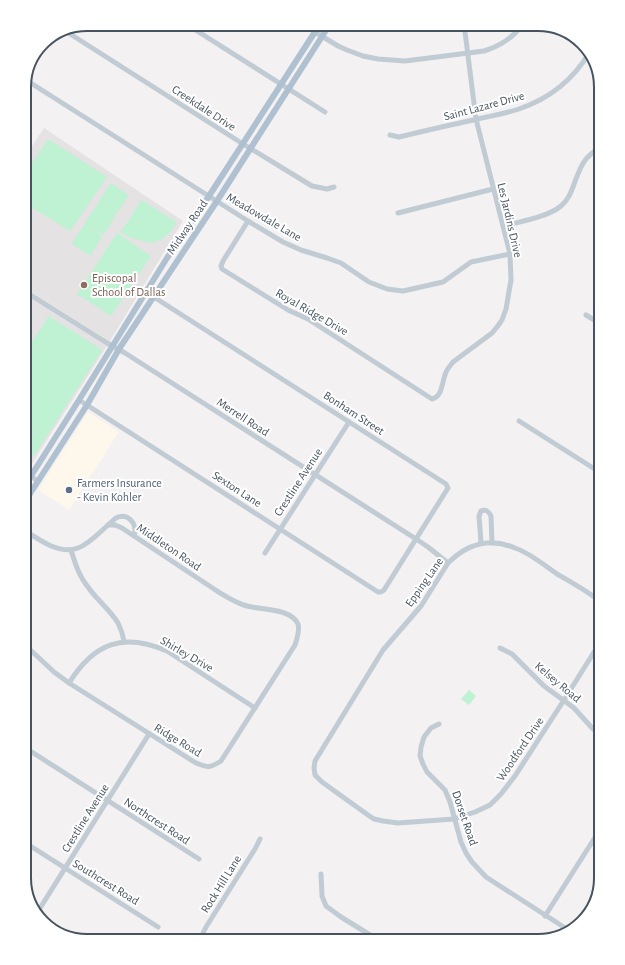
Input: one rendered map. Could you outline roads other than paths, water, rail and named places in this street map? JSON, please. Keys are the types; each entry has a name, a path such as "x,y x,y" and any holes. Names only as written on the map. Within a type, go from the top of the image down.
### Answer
{"main road":[{"name":"Midway Road","path":"31,492 154,296 217,201 326,31"},
{"name":"Midway Road","path":"31,477 167,258 315,32"},
{"path":"50,447 57,452"}],"street":[{"path":"197,31 325,112"},
{"name":"Les Jardins Drive","path":"439,395 445,374 453,362 492,333 502,320 506,309 511,280 510,254 476,119 465,31"},
{"path":"315,32 347,50 363,56 378,59 405,61 484,51 494,48 512,36 517,31"},
{"name":"Creekdale Drive","path":"71,34 243,144 312,186 327,189 334,187"},
{"name":"Saint Lazare Drive","path":"390,135 399,137 519,109 536,102 560,87 581,66 586,58"},
{"name":"Meadowdale Lane","path":"31,83 282,242 341,263 369,282 387,289 403,291 443,282 471,262 510,254"},
{"path":"503,226 542,216 561,206 573,189 578,175 587,158 594,152"},
{"path":"398,214 493,189"},
{"name":"Royal Ridge Drive","path":"248,221 223,261 221,266 222,270 288,310 313,322 432,398 439,395"},
{"name":"Bonham Street","path":"146,292 446,484 448,488 384,590"},
{"name":"Merrell Road","path":"31,295 120,350 416,539 435,552 448,564"},
{"path":"586,314 594,319"},
{"name":"Sexton Lane","path":"79,400 378,592 384,590"},
{"path":"519,421 594,469"},
{"name":"Crestline Avenue","path":"265,553 314,474 349,422"},
{"path":"31,477 38,481"},
{"path":"481,543 479,516 481,512 485,510 488,511 491,516 492,543"},
{"path":"31,534 50,545 71,550 87,543 118,517 125,517 135,525 136,532 134,536"},
{"name":"Middleton Road","path":"108,525 122,528 232,600 249,606 288,614 294,618 298,624 298,631"},
{"name":"Epping Lane","path":"318,754 383,650 421,606 448,564 467,548 481,543 504,544 516,548 594,595"},
{"path":"71,550 81,576 93,594 118,624 122,632 124,642"},
{"name":"Ridge Road","path":"31,651 54,672 69,683 149,734 205,767 213,766 221,761 295,645 298,631"},
{"name":"Shirley Drive","path":"69,683 86,661 101,649 114,644 133,641 156,646 167,651 255,708"},
{"name":"Kelsey Road","path":"500,648 512,654 544,686 574,708 594,730"},
{"name":"Woodford Drive","path":"318,754 314,768 315,775 318,779 374,819 398,823 454,819 475,812 490,804 501,794 516,776 594,652"},
{"name":"Dorset Road","path":"439,724 431,728 424,737 420,756 422,764 427,772 445,790 450,802 460,842 466,853 486,877 564,927"},
{"name":"Crestline Avenue","path":"40,909 149,734"},
{"name":"Northcrest Road","path":"31,752 199,859"},
{"name":"Rock Hill Lane","path":"202,934 260,839"},
{"path":"545,916 594,839"},
{"name":"Southcrest Road","path":"31,846 158,927"},
{"path":"322,874 322,896 326,906 369,934"}],"place":[{"name":"Episcopal School of Dallas","path":"84,285"},
{"name":"Farmers Insurance - Kevin Kohler","path":"69,490"}]}
